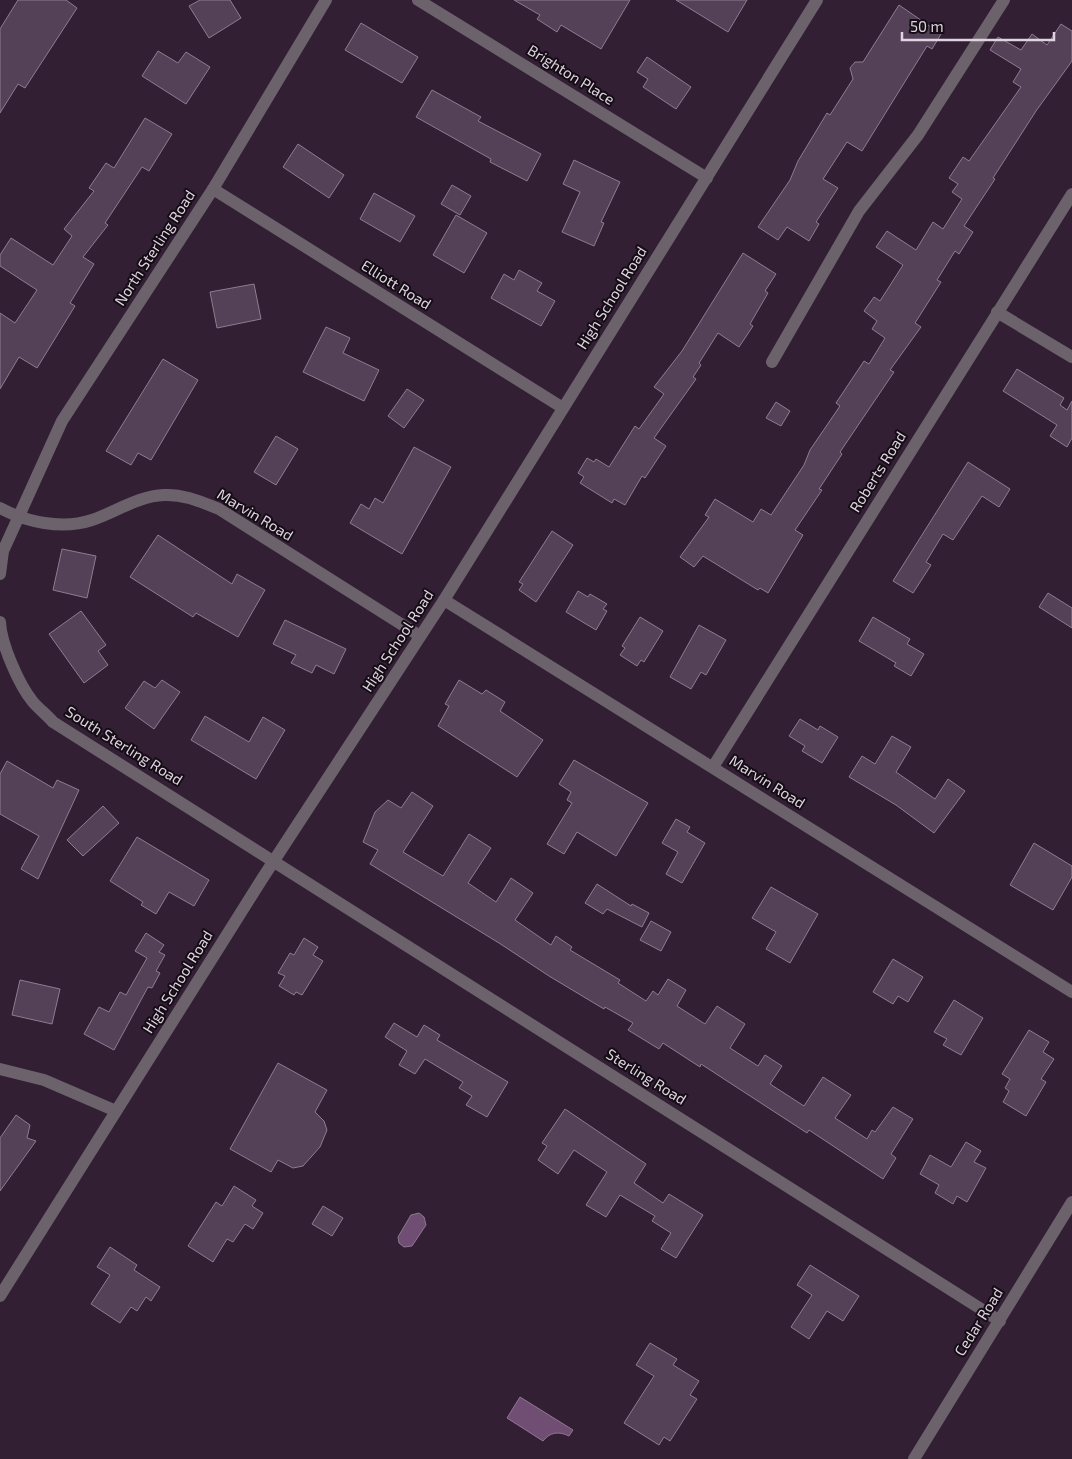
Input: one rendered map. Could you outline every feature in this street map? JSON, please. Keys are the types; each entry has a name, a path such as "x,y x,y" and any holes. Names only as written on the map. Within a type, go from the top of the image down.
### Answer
{"street":[{"name":"North Sterling Road","path":"17,517 62,421 213,189 326,0"},
{"name":"Brighton Place","path":"418,0 707,178"},
{"name":"High School Road","path":"0,1296 274,861 444,600 817,0"},
{"path":"772,362 859,211 918,135 1004,0"},
{"name":"Elliott Road","path":"213,189 563,408"},
{"name":"Roberts Road","path":"713,768 1072,194"},
{"path":"997,312 1072,357"},
{"name":"Marvin Road","path":"0,508 17,517 52,524 90,521 139,500 164,495 191,498 219,510 420,636"},
{"path":"0,574 3,551 17,517"},
{"name":"Marvin Road","path":"444,600 1072,992"},
{"name":"South Sterling Road","path":"0,622 7,652 23,686 32,702 53,722 274,861"},
{"name":"Sterling Road","path":"274,861 1000,1321"},
{"path":"0,1069 44,1080 116,1111"},
{"name":"Cedar Road","path":"914,1459 1072,1202"}],"shaded area":[{"path":"419,1213 424,1217 426,1225 412,1246 404,1247 399,1243 398,1237 411,1215"},
{"path":"520,1397 573,1430 569,1436 555,1433 543,1441 507,1418"}],"building":[{"path":"18,0 66,0 77,8 25,88 18,84 0,113 0,29"},
{"path":"200,0 230,0 241,18 209,38 189,6"},
{"path":"514,0 630,0 601,49 561,25 557,32 537,19 540,15"},
{"path":"676,0 747,0 728,32"},
{"path":"899,5 941,34 932,49 927,46 862,151 847,142 823,179 838,188 816,222 819,224 809,241 787,227 778,240 758,227 790,180 798,161 827,113 830,115 853,79 850,68 855,62 863,62"},
{"path":"361,23 418,57 402,83 345,50"},
{"path":"1061,24 1072,31 1072,61 1036,111 964,226 973,232 959,254 955,251 937,280 941,282 915,323 921,327 890,370 894,372 840,452 842,454 819,489 822,490 795,530 803,535 768,593 760,588 758,590 703,556 694,567 680,557 709,517 705,515 715,499 753,522 761,509 771,515 804,465 810,450 840,406 836,403 864,361 869,364 885,338 872,329 877,321 864,311 874,297 880,301 903,265 876,247 887,231 916,250 933,222 943,229 962,199 952,192 958,184 949,178 963,157 969,161 1021,87 1013,82 1021,69 990,50 998,37 1021,50 1032,34 1047,45"},
{"path":"158,51 178,63 186,52 210,67 186,104 142,76"},
{"path":"647,57 691,87 676,109 643,87 648,79 637,72"},
{"path":"432,90 481,117 478,121 541,154 527,181 490,162 491,159 416,117"},
{"path":"145,118 172,134 149,171 142,167 105,223 108,225 83,257 94,264 70,303 75,306 37,368 19,357 0,389 0,313 15,323 37,290 0,266 0,255 11,238 53,265 72,236 64,229 94,191 89,188 106,163 114,168"},
{"path":"298,144 344,175 329,198 283,167"},
{"path":"574,160 620,182 601,222 604,223 594,246 562,232 580,192 563,184"},
{"path":"452,185 471,196 460,215 441,204"},
{"path":"374,193 415,216 400,242 360,219"},
{"path":"456,215 487,233 464,273 433,255"},
{"path":"743,253 776,274 765,291 768,293 750,324 753,326 739,347 718,333 699,363 701,365 693,377 696,379 654,438 666,446 645,478 642,476 625,505 614,499 612,503 580,483 584,477 578,473 587,458 594,462 596,459 609,467 635,426 639,429 664,394 654,387 682,351"},
{"path":"519,270 542,283 537,291 555,301 541,326 491,298 504,274 514,280"},
{"path":"254,284 261,319 217,328 210,292"},
{"path":"326,327 350,338 343,353 379,370 364,401 303,372"},
{"path":"163,359 198,380 151,460 138,453 131,465 106,451"},
{"path":"1017,369 1064,398 1060,405 1067,410 1072,401 1072,438 1067,447 1050,436 1057,425 1003,391"},
{"path":"407,389 424,400 404,428 388,416"},
{"path":"776,402 790,411 781,426 766,418"},
{"path":"276,436 298,449 276,485 254,472"},
{"path":"414,447 451,467 402,554 350,523 361,504 369,509 375,498 383,503"},
{"path":"968,462 1010,489 999,507 982,496 953,540 943,534 926,562 931,565 913,593 893,581"},
{"path":"552,531 573,545 536,602 519,590 523,584 519,582"},
{"path":"158,535 232,584 237,574 265,590 238,637 196,613 193,617 130,577"},
{"path":"62,549 96,556 87,598 53,590"},
{"path":"578,591 588,597 590,594 607,604 603,609 607,611 596,630 566,612"},
{"path":"1048,593 1072,608 1072,628 1039,607"},
{"path":"81,611 106,645 98,651 108,665 84,683 49,634"},
{"path":"640,617 663,631 644,662 641,660 637,666 620,655 625,648 622,646"},
{"path":"873,617 910,639 907,644 924,654 911,676 894,666 896,663 859,641"},
{"path":"285,620 346,649 334,674 316,665 312,673 291,663 296,655 273,644"},
{"path":"699,625 726,640 706,675 701,672 691,689 670,677"},
{"path":"162,680 180,692 154,729 125,708 144,681 155,688"},
{"path":"459,680 482,694 486,690 505,702 500,711 543,740 517,777 438,726 449,706 445,704"},
{"path":"205,716 249,742 263,717 285,730 256,779 191,740"},
{"path":"800,719 818,730 820,726 838,737 822,763 802,751 805,746 789,736"},
{"path":"892,736 911,747 896,772 935,799 948,779 965,791 934,833 896,805 849,777 862,756 875,764"},
{"path":"574,760 648,803 616,856 577,832 564,854 547,844 572,803 567,800 571,792 559,784"},
{"path":"7,761 53,788 57,780 79,790 38,879 21,869 39,836 0,814 0,774"},
{"path":"412,792 433,806 403,852 443,876 469,834 491,848 468,883 496,902 511,878 533,893 515,920 551,945 556,936 572,947 570,950 620,980 618,983 646,1001 653,991 658,995 668,979 686,990 677,1006 705,1024 717,1006 745,1024 730,1048 758,1066 765,1055 782,1066 770,1084 804,1106 823,1077 851,1095 835,1118 867,1139 872,1130 875,1132 893,1107 913,1119 891,1154 896,1158 883,1179 809,1130 807,1133 701,1064 700,1067 663,1043 659,1049 628,1030 633,1023 605,1007 604,1009 549,976 370,864 378,850 363,842 375,812 388,800 401,808"},
{"path":"103,806 119,823 83,856 67,840"},
{"path":"676,819 690,827 687,832 705,843 682,883 666,874 678,852 662,843"},
{"path":"137,837 209,880 194,906 169,892 156,914 141,905 143,902 110,881"},
{"path":"1034,843 1072,866 1072,877 1053,910 1010,885"},
{"path":"597,884 631,906 632,904 649,913 642,927 607,909 603,914 585,903"},
{"path":"771,887 818,914 790,963 766,949 776,932 752,918"},
{"path":"651,921 671,932 661,951 640,940"},
{"path":"146,933 164,945 159,952 165,955 156,971 160,973 152,988 148,987 114,1050 84,1034 99,1007 109,1012 120,992 126,995 147,958 135,951"},
{"path":"304,938 318,947 313,955 323,961 302,995 296,992 294,995 279,986 285,976 278,973 290,953 294,955"},
{"path":"893,959 923,977 908,1002 898,996 893,1004 873,992"},
{"path":"20,980 60,989 52,1024 12,1015"},
{"path":"954,1000 983,1018 961,1055 943,1045 947,1039 934,1032"},
{"path":"394,1023 417,1037 424,1025 440,1035 437,1040 508,1082 487,1117 466,1105 472,1096 459,1088 463,1082 425,1059 415,1074 399,1065 407,1051 385,1037"},
{"path":"1029,1030 1049,1042 1043,1052 1054,1059 1041,1079 1046,1082 1026,1116 1003,1102 1009,1091 1005,1088 1010,1079 1002,1074"},
{"path":"278,1063 327,1090 315,1112 324,1121 327,1130 320,1147 303,1166 293,1168 278,1160 271,1172 230,1149"},
{"path":"565,1109 646,1164 634,1183 663,1203 669,1194 703,1215 676,1258 661,1249 671,1233 652,1221 655,1216 620,1195 606,1217 586,1205 607,1172 574,1150 558,1174 538,1160 547,1146 542,1143"},
{"path":"16,1115 30,1125 27,1138 36,1141 0,1191 0,1138"},
{"path":"966,1142 981,1151 974,1162 986,1168 967,1202 957,1196 953,1204 935,1193 939,1185 920,1174 930,1155 951,1167"},
{"path":"234,1186 256,1200 252,1206 263,1213 253,1229 245,1224 233,1242 227,1239 213,1262 188,1246 216,1202 222,1206"},
{"path":"323,1206 343,1218 332,1236 312,1224"},
{"path":"110,1247 137,1265 134,1270 160,1287 151,1301 146,1297 137,1311 131,1307 120,1323 91,1304 110,1275 97,1267"},
{"path":"810,1265 859,1296 843,1321 827,1311 809,1339 791,1327 812,1295 797,1285"},
{"path":"650,1343 677,1359 673,1365 699,1381 690,1395 697,1399 670,1441 664,1437 659,1445 624,1423 654,1376 636,1365"}]}
